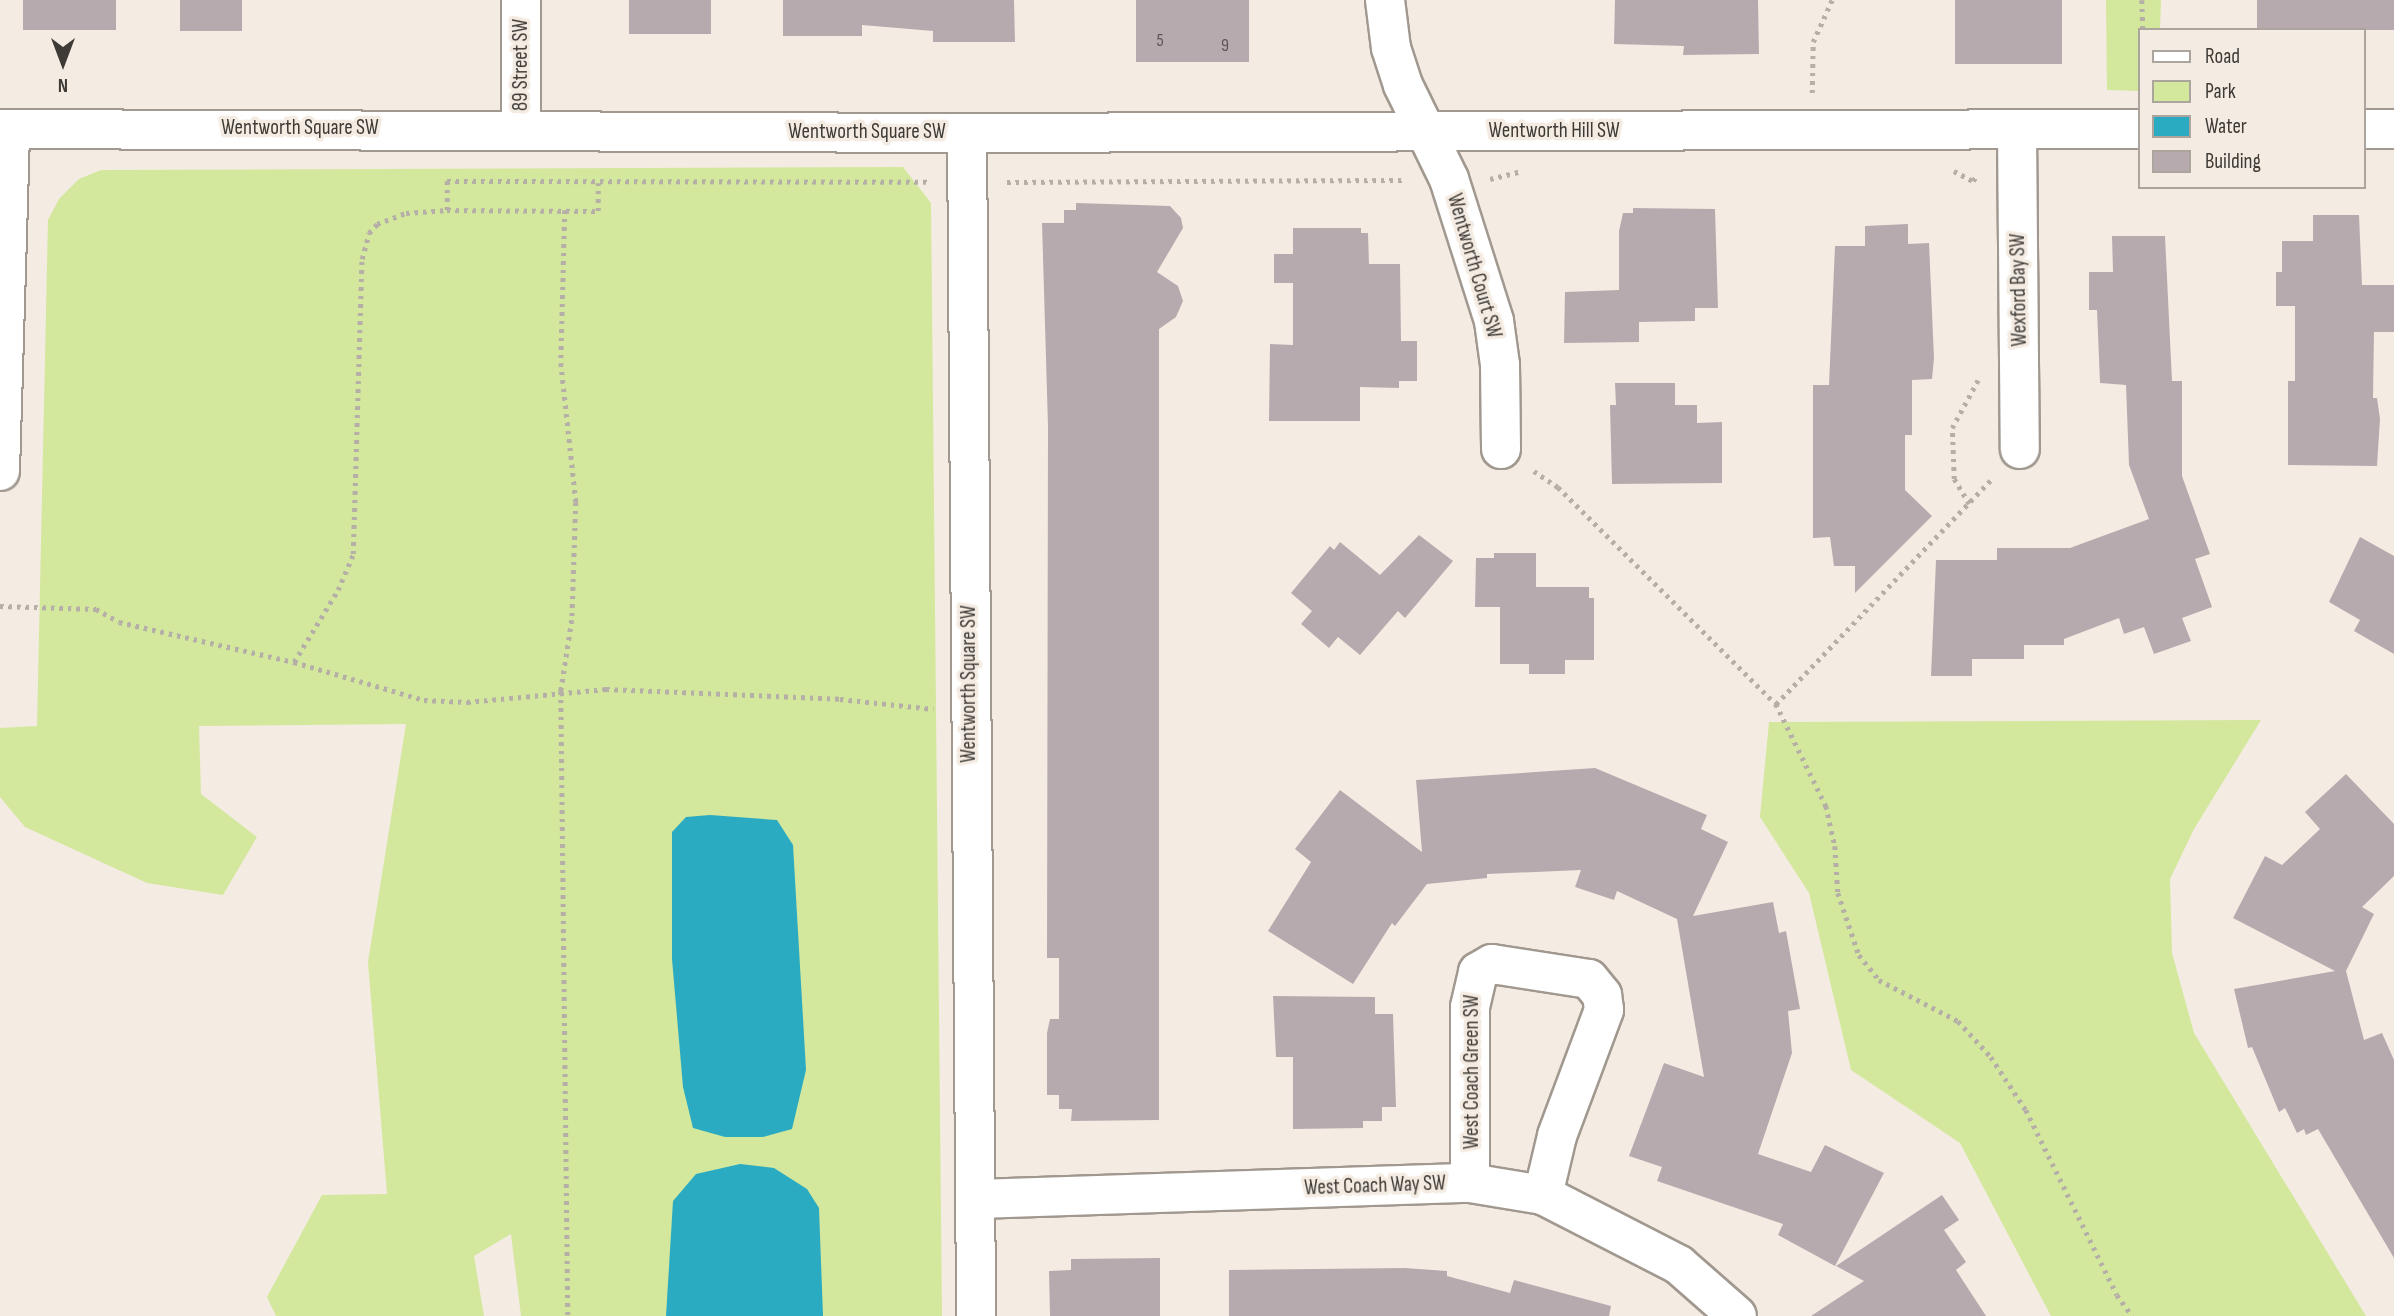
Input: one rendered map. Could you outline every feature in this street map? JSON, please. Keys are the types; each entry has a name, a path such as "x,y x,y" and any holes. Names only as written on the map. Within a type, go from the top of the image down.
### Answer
{"street":[{"name":"89 Street SW","path":"521,0 521,130"},
{"name":"Wentworth Court SW","path":"1385,0 1391,48 1423,132 1449,179 1494,321 1500,366 1501,449"},
{"name":"Wentworth Square SW","path":"0,471 5,129 967,133 969,711 977,1199 976,1316"},
{"name":"Wentworth Hill SW","path":"967,133 2138,129"},
{"path":"2366,129 2394,129"},
{"name":"Wexford Bay SW","path":"2017,131 2020,449"},
{"name":"West Coach Green SW","path":"1470,1184 1470,1007 1478,972 1492,964 1589,979 1602,995 1604,1010 1557,1136 1543,1195"},
{"name":"West Coach Way SW","path":"977,1199 1470,1184 1543,1195 1679,1265 1737,1316"}],"path":[{"path":"1812,129 1812,42 1832,0"},
{"path":"2142,0 2143,28"},
{"path":"293,662 338,590 353,554 364,244 369,233 389,217 447,209 597,211 598,183 447,181 447,209"},
{"path":"1973,181 1978,188"},
{"path":"565,210 561,363 576,502 572,620 561,691 568,1316"},
{"path":"1969,504 1954,479 1952,428 1970,400 1981,367"},
{"path":"1501,449 1558,486 1776,704 1826,806 1835,846 1838,893 1858,955 1879,980 1958,1021 1991,1057 2026,1110 2117,1295 2132,1316"},
{"path":"1776,704 2020,449"},
{"path":"0,606 96,609 118,622 293,662 424,701 467,702 561,691 840,699 969,711"}],"green space":[{"path":"2106,0 2161,0 2160,28 2138,28 2138,91 2107,90"},
{"path":"903,167 931,203 942,1316 521,1316 511,1234 474,1256 484,1316 276,1316 267,1297 322,1195 387,1194 368,962 406,724 199,726 201,794 257,837 223,895 147,883 25,827 0,797 0,728 37,726 48,220 59,199 79,179 101,170"},
{"path":"2261,720 2194,829 2170,879 2172,953 2194,1033 2366,1316 2051,1316 1960,1143 1851,1070 1809,893 1760,817 1769,722"}],"water":[{"path":"710,815 777,820 793,845 806,1070 792,1129 763,1137 725,1137 693,1128 683,1087 672,959 672,832 686,817"},
{"path":"740,1164 774,1168 807,1189 819,1208 823,1316 666,1316 673,1201 696,1174"}],"building":[{"path":"23,0 116,0 116,30 23,30"},
{"path":"180,0 242,0 242,31 180,31"},
{"path":"629,0 711,0 711,34 629,34"},
{"path":"783,0 1014,0 1015,42 933,42 933,31 862,25 862,36 783,36"},
{"path":"1136,0 1249,0 1249,62 1136,62"},
{"path":"1615,0 1758,0 1759,54 1683,55 1684,46 1614,44"},
{"path":"1955,0 2062,0 2062,64 1955,64"},
{"path":"2257,0 2394,0 2394,30 2257,28"},
{"path":"1076,203 1170,206 1181,218 1183,228 1157,272 1178,286 1183,301 1176,317 1159,329 1159,1120 1071,1121 1072,1109 1059,1109 1059,1095 1047,1095 1047,1033 1050,1019 1059,1019 1059,958 1047,958 1048,426 1042,223 1064,223 1064,210 1076,210"},
{"path":"1633,208 1715,209 1718,308 1695,308 1695,321 1639,322 1639,342 1564,343 1565,292 1619,290 1619,231 1623,213 1633,213"},
{"path":"2313,215 2359,215 2362,285 2394,285 2394,332 2374,332 2373,398 2377,398 2380,419 2377,466 2288,465 2288,381 2295,381 2295,306 2276,306 2276,272 2282,272 2282,241 2313,241"},
{"path":"1908,224 1908,244 1929,243 1934,358 1932,379 1912,380 1912,435 1905,435 1905,490 1932,516 1855,593 1855,566 1834,566 1830,537 1813,538 1813,385 1829,385 1835,246 1865,246 1865,226"},
{"path":"1293,228 1361,228 1361,233 1368,233 1369,264 1400,264 1401,341 1417,341 1417,381 1399,381 1399,388 1360,387 1360,421 1269,421 1270,344 1293,345 1293,283 1274,283 1274,254 1293,254"},
{"path":"2112,236 2165,236 2172,381 2182,381 2182,476 2210,554 2195,559 2212,607 2182,618 2191,641 2154,654 2144,627 2124,634 2119,618 2064,639 2064,645 2024,645 2024,659 1972,659 1972,676 1931,676 1936,560 1997,560 1997,548 2070,548 2149,519 2129,465 2126,385 2100,383 2097,310 2089,310 2089,272 2113,272"},
{"path":"1615,383 1675,383 1675,405 1697,405 1697,423 1722,422 1722,483 1612,484 1610,405 1616,405"},
{"path":"1419,535 1453,561 1405,618 1398,611 1360,655 1338,637 1329,648 1301,624 1312,611 1291,593 1330,546 1334,550 1340,542 1380,575"},
{"path":"2360,537 2394,556 2394,654 2354,631 2360,620 2329,602"},
{"path":"1494,553 1536,553 1536,587 1589,587 1589,598 1594,598 1594,660 1565,660 1565,674 1529,674 1529,664 1500,664 1500,607 1475,607 1476,558 1494,558"},
{"path":"1595,768 1707,815 1701,829 1728,842 1693,916 1773,902 1779,933 1786,931 1800,1009 1788,1011 1792,1053 1758,1154 1811,1172 1825,1145 1884,1173 1835,1266 1778,1235 1783,1224 1657,1181 1662,1167 1629,1156 1664,1063 1704,1077 1677,919 1617,891 1614,900 1575,887 1581,870 1487,874 1487,878 1427,884 1395,926 1392,923 1353,984 1268,931 1311,862 1295,849 1340,790 1422,852 1416,780"},
{"path":"2346,774 2394,824 2394,876 2362,907 2374,914 2346,971 2364,1040 2382,1033 2394,1060 2394,1258 2318,1129 2306,1135 2304,1129 2297,1133 2285,1108 2279,1112 2252,1047 2248,1048 2234,989 2335,971 2233,918 2265,856 2282,865 2320,829 2305,812"},
{"path":"1273,996 1375,997 1375,1014 1393,1014 1396,1107 1382,1107 1382,1121 1363,1121 1363,1128 1293,1129 1293,1057 1276,1057"},
{"path":"1942,1195 1959,1220 1944,1230 1966,1262 1956,1270 1986,1316 1811,1316 1864,1281 1836,1266"},
{"path":"1160,1258 1160,1316 1050,1316 1049,1271 1071,1270 1071,1259"},
{"path":"1405,1268 1447,1271 1447,1276 1510,1293 1514,1280 1611,1306 1609,1316 1229,1316 1229,1270"}]}
